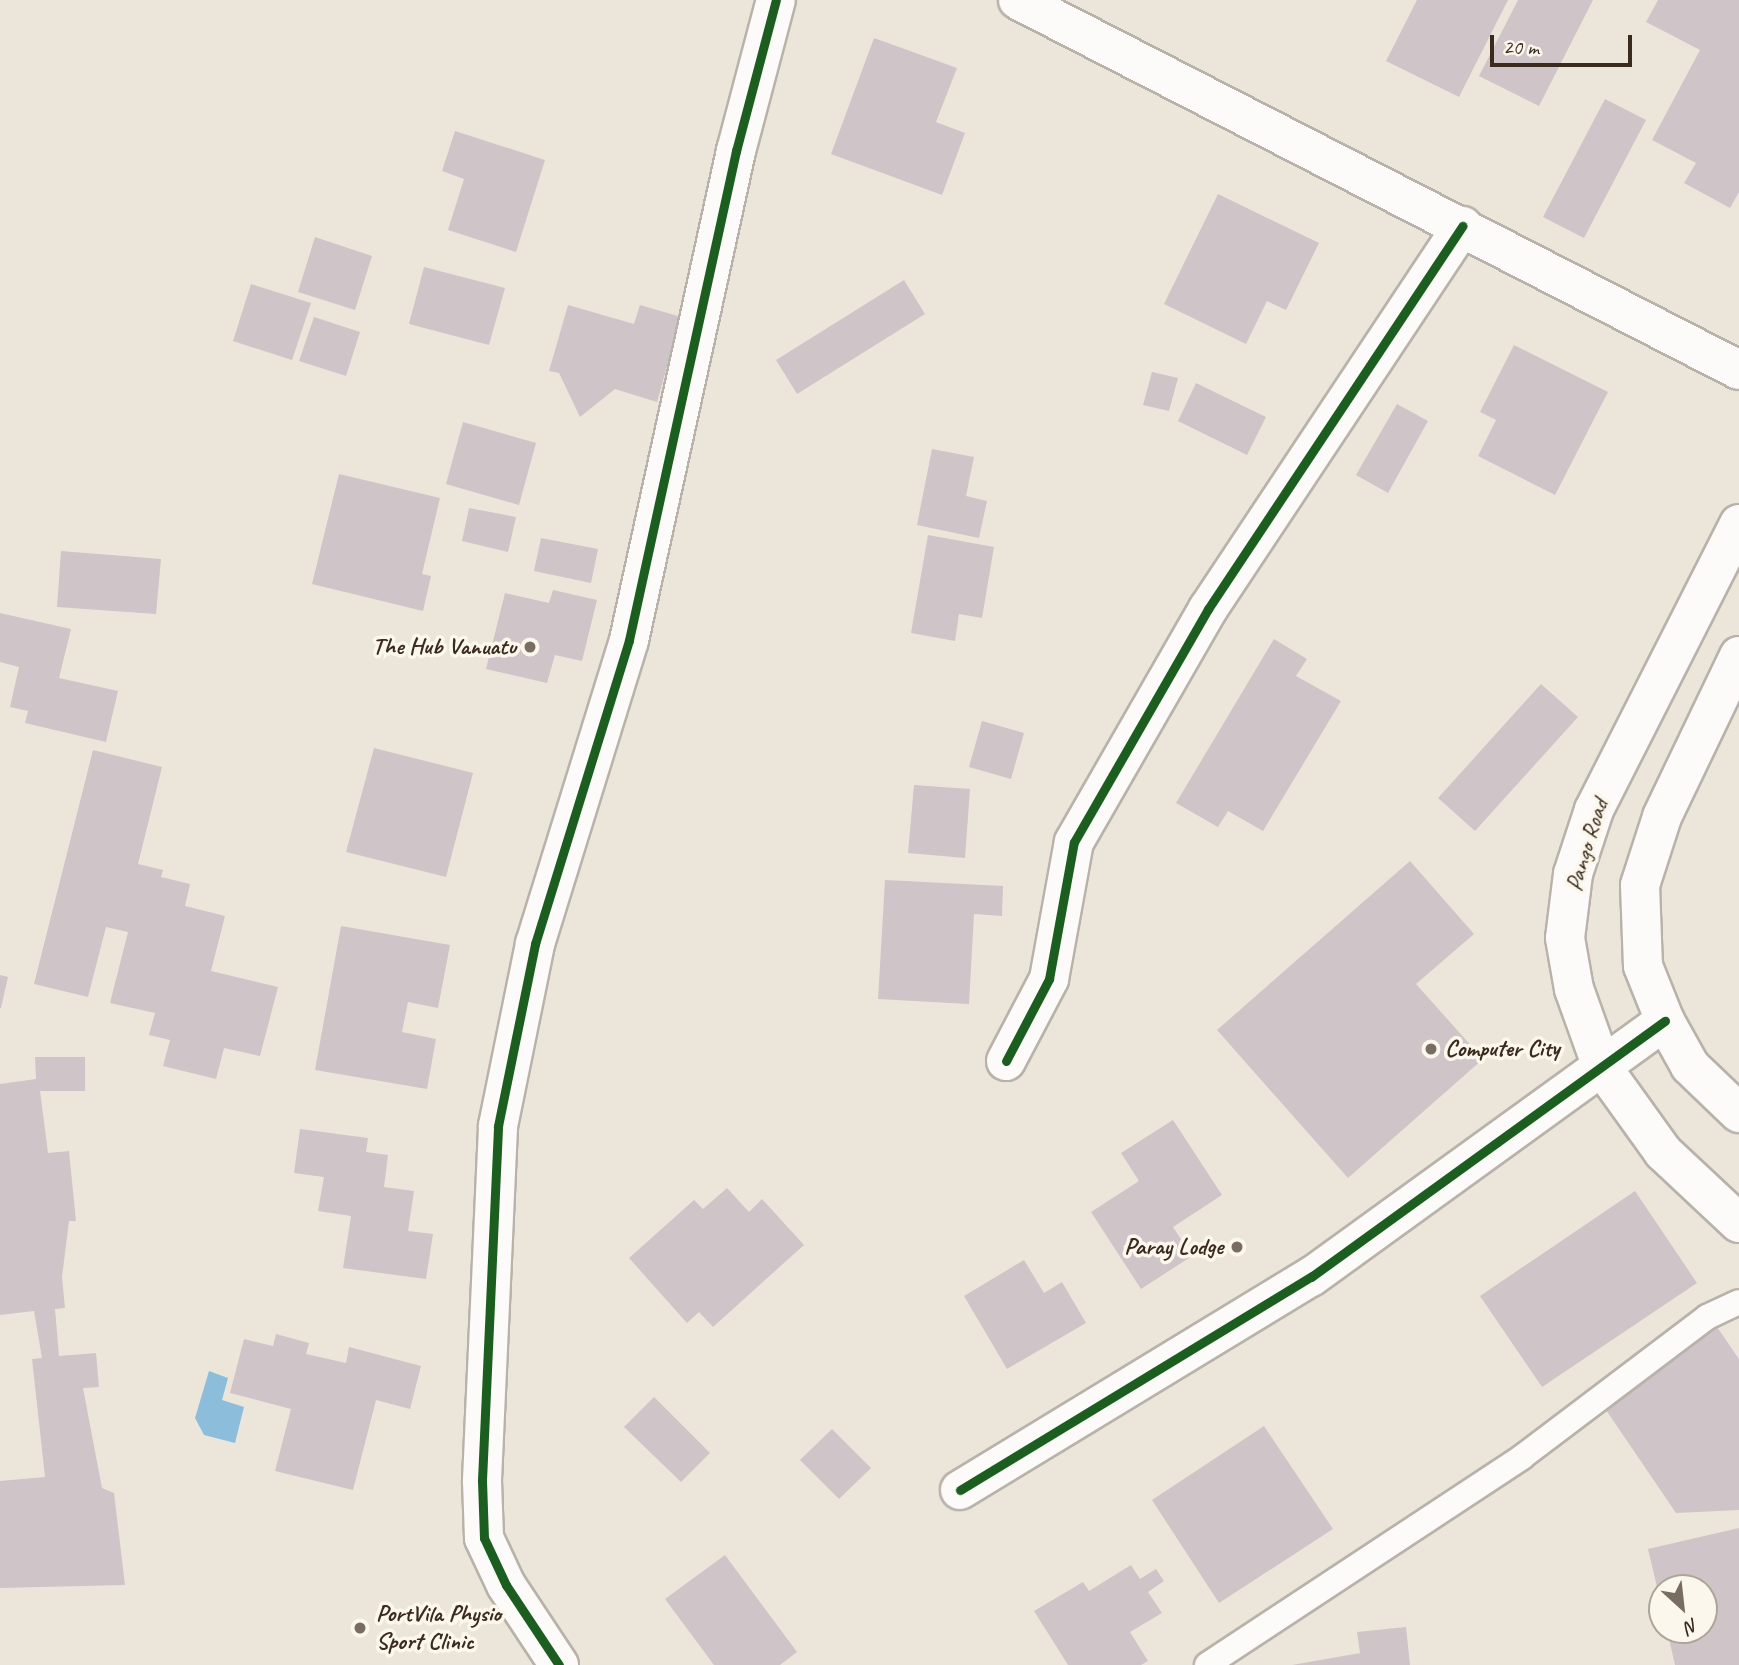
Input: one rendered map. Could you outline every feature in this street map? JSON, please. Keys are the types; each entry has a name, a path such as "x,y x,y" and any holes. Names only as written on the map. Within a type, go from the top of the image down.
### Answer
{"street":[{"path":"559,1665 506,1585 484,1538 482,1479 498,1126 535,944 629,640 736,151 776,0"},
{"path":"1018,0 1739,370"},
{"path":"1006,1061 1049,979 1074,842 1208,609 1462,226"},
{"name":"Pango Road","path":"1739,524 1594,810 1573,874 1565,938 1574,989 1602,1067 1663,1152 1739,1223"},
{"path":"1739,656 1662,817 1640,885 1643,966 1665,1021 1690,1066 1739,1113"},
{"path":"960,1490 1311,1276 1665,1021"}],"lane":[{"path":"1207,1665 1522,1457 1707,1317 1739,1302"}],"water":[{"path":"209,1371 228,1378 222,1400 244,1407 235,1443 204,1435 195,1418"}],"building":[{"path":"1417,0 1508,0 1459,97 1386,61"},
{"path":"1518,0 1593,0 1539,106 1479,76"},
{"path":"1658,0 1739,0 1739,192 1730,208 1684,183 1696,163 1652,140 1700,50 1646,22"},
{"path":"874,38 957,68 936,122 965,133 942,195 831,154"},
{"path":"1605,99 1646,120 1584,238 1543,217"},
{"path":"455,131 545,160 516,252 448,230 464,179 442,171"},
{"path":"1218,194 1319,243 1286,310 1267,301 1246,344 1164,304"},
{"path":"315,237 372,256 355,310 298,292"},
{"path":"424,267 505,288 489,345 409,324"},
{"path":"904,280 925,314 797,394 776,360"},
{"path":"251,284 311,303 292,360 233,341"},
{"path":"568,305 634,324 640,305 681,317 657,402 615,389 580,417 559,373 549,371"},
{"path":"314,317 360,332 346,376 299,361"},
{"path":"1514,345 1608,392 1555,495 1478,456 1496,420 1480,412"},
{"path":"1152,372 1178,378 1169,411 1143,405"},
{"path":"1196,383 1266,417 1247,455 1178,421"},
{"path":"1397,404 1428,421 1388,493 1356,475"},
{"path":"463,422 536,443 519,505 446,484"},
{"path":"932,449 974,457 966,496 987,501 979,538 917,525"},
{"path":"339,474 440,498 422,574 431,576 423,611 312,584"},
{"path":"469,508 516,517 508,552 462,541"},
{"path":"928,535 994,547 982,618 959,614 955,641 911,633"},
{"path":"541,538 598,549 591,583 534,571"},
{"path":"61,551 161,559 156,614 57,607"},
{"path":"553,590 597,600 582,661 555,655 547,683 486,669 505,593 549,603"},
{"path":"0,613 71,629 59,678 118,691 106,742 25,723 28,711 10,707 19,667 0,662"},
{"path":"1274,639 1307,659 1296,676 1341,701 1263,831 1228,811 1218,827 1176,803"},
{"path":"1541,684 1578,717 1475,831 1438,798"},
{"path":"982,721 1024,733 1011,779 969,767"},
{"path":"374,748 473,773 446,877 346,852"},
{"path":"93,750 162,767 138,864 163,870 161,877 190,884 185,906 225,916 211,971 278,987 260,1056 224,1048 216,1079 163,1066 170,1040 149,1035 155,1013 110,1003 128,932 106,927 88,997 34,984"},
{"path":"914,785 970,789 965,858 908,853"},
{"path":"1410,861 1474,934 1416,984 1483,1059 1348,1178 1217,1030"},
{"path":"885,880 1003,886 1002,916 974,914 969,1004 878,999"},
{"path":"341,926 450,945 438,1008 408,1002 402,1032 436,1039 427,1089 315,1070"},
{"path":"0,975 8,977 1,1008 0,1008"},
{"path":"35,1057 85,1057 85,1091 40,1091 48,1153 69,1151 76,1221 69,1221 62,1277 65,1308 55,1309 59,1356 96,1353 99,1387 83,1388 102,1488 114,1493 125,1585 0,1588 0,1481 45,1477 32,1359 42,1358 34,1311 0,1315 0,1084 36,1079"},
{"path":"1173,1120 1222,1195 1173,1227 1192,1256 1141,1289 1091,1212 1139,1181 1121,1153"},
{"path":"300,1129 368,1138 366,1152 388,1155 384,1187 414,1191 408,1231 433,1234 426,1279 343,1268 351,1216 318,1211 324,1177 294,1173"},
{"path":"727,1188 749,1212 762,1199 804,1245 713,1327 699,1312 687,1323 629,1258 694,1200 703,1209"},
{"path":"1635,1191 1697,1283 1542,1387 1480,1296"},
{"path":"1024,1260 1044,1293 1062,1282 1086,1323 1007,1369 964,1296"},
{"path":"1717,1327 1739,1359 1739,1510 1676,1513 1604,1407"},
{"path":"276,1334 309,1343 306,1354 346,1363 349,1347 421,1366 410,1409 376,1400 353,1490 275,1471 291,1409 230,1393 244,1339 273,1346"},
{"path":"654,1397 710,1453 681,1482 624,1427"},
{"path":"1264,1426 1333,1529 1219,1603 1152,1500"},
{"path":"832,1429 871,1468 839,1499 800,1460"},
{"path":"1739,1528 1739,1665 1675,1665 1670,1644 1718,1644 1718,1574 1654,1574 1648,1549"},
{"path":"725,1555 797,1652 780,1665 714,1665 665,1599"},
{"path":"1131,1565 1140,1579 1156,1569 1164,1581 1148,1592 1162,1613 1130,1632 1148,1661 1141,1665 1068,1665 1034,1611 1083,1582 1089,1591"},
{"path":"1406,1627 1410,1665 1292,1665 1360,1653 1357,1632"}],"cycle path":[{"path":"559,1665 506,1585 484,1538 482,1480 498,1126 535,944 629,640 736,151 776,0"},
{"path":"1006,1061 1049,979 1074,842 1208,609 1462,226"},
{"path":"960,1490 1311,1277 1665,1021"}],"place":[{"name":"The Hub Vanuatu","path":"530,647"},
{"name":"Computer City","path":"1431,1049"},
{"name":"Paray Lodge","path":"1237,1247"},
{"name":"PortVila Physio Sport Clinic","path":"360,1628"}]}
